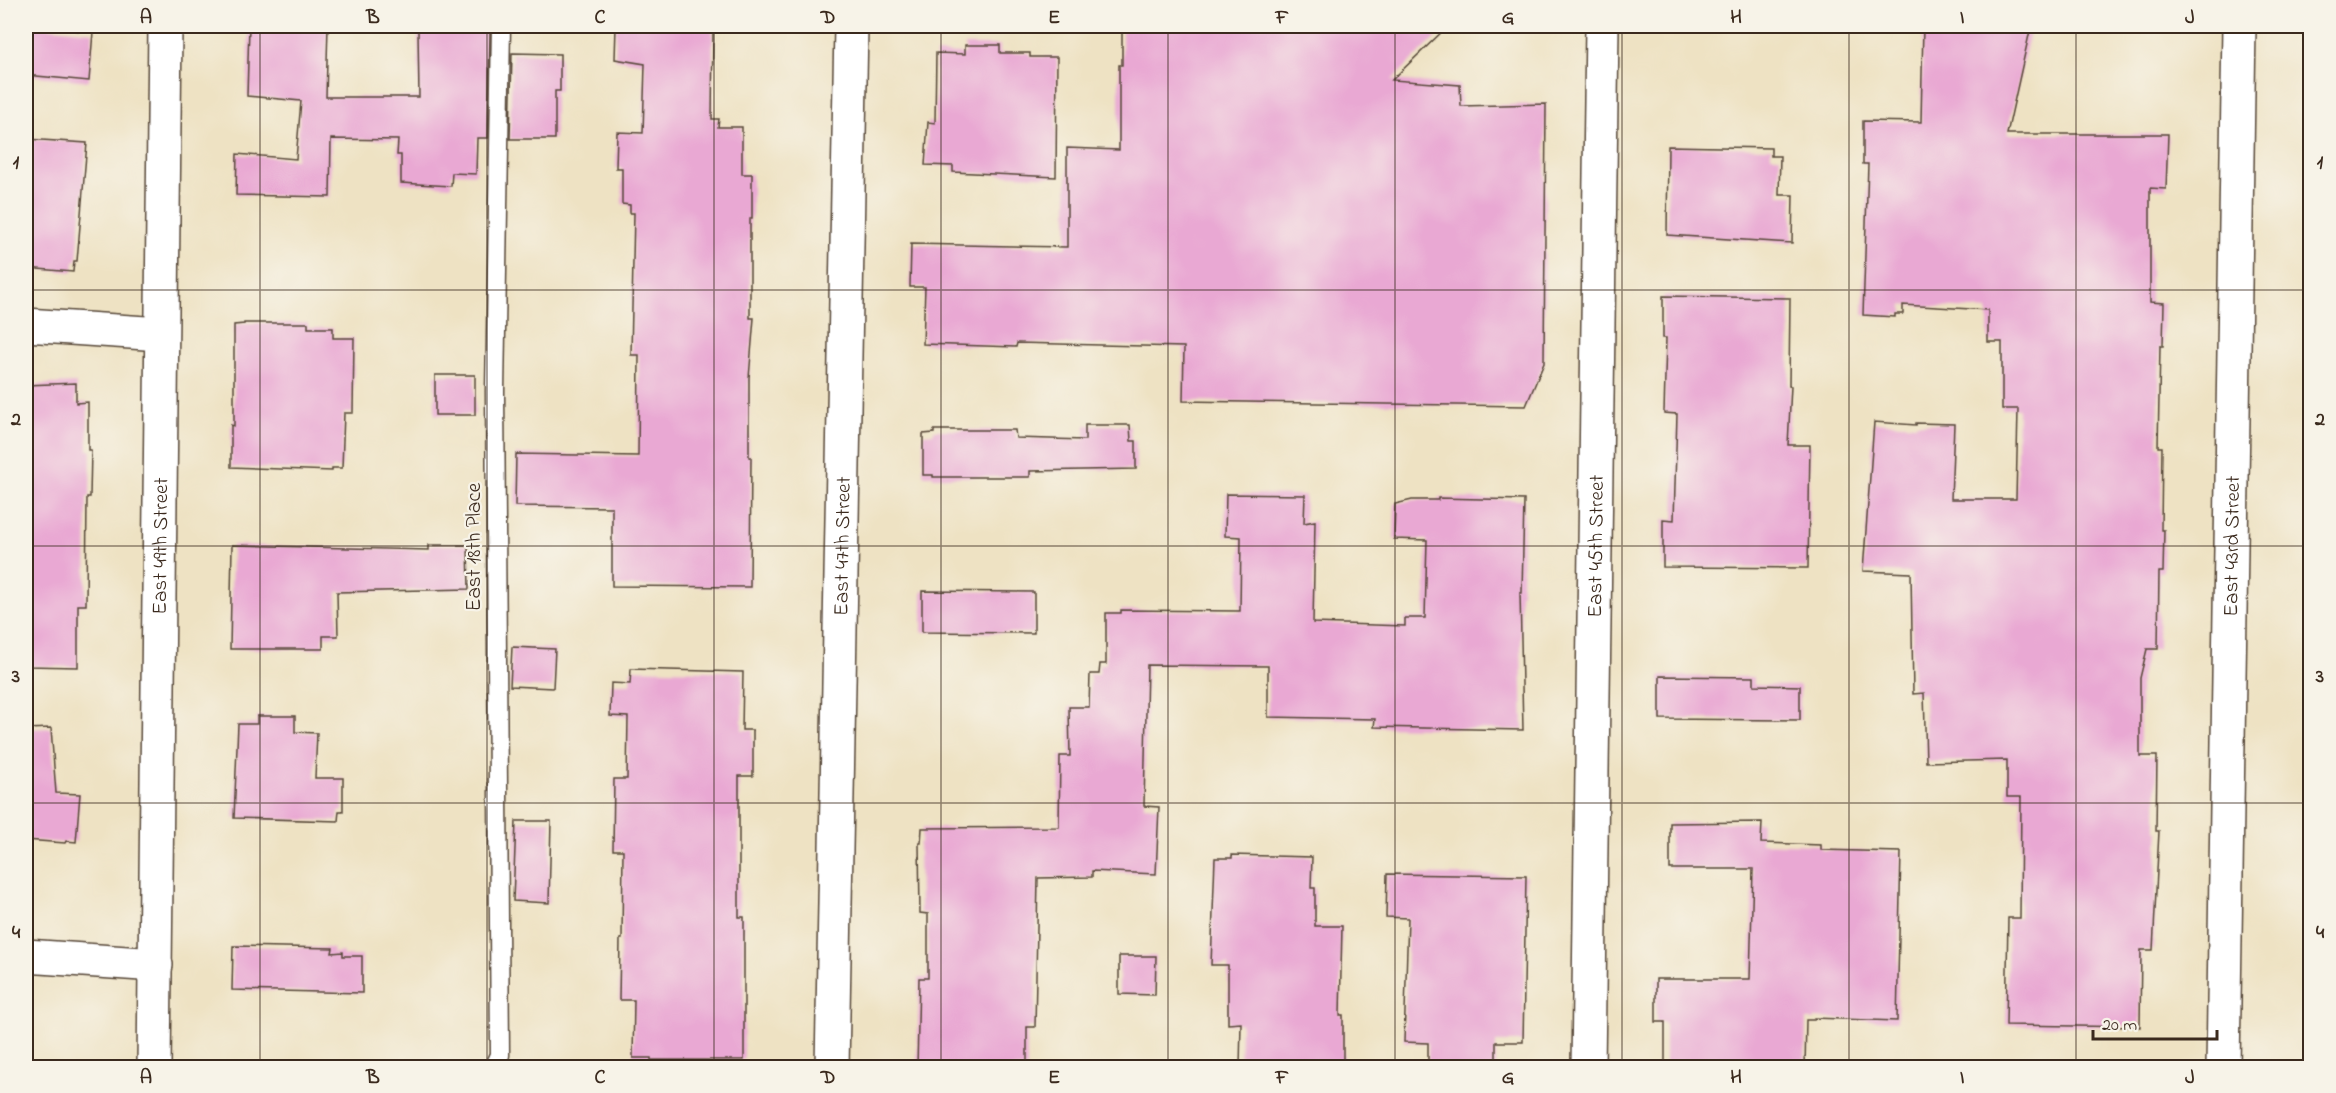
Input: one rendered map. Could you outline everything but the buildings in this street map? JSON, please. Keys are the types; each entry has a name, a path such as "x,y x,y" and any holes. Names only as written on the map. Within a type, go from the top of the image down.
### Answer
{"street":[{"name":"East 49th Street","path":"154,1068 165,26"},
{"name":"East 47th Street","path":"832,1068 851,26"},
{"name":"East 45th Street","path":"1588,1068 1602,26"},
{"name":"East 43rd Street","path":"2223,1068 2239,26"},
{"path":"26,325 161,334"},
{"path":"26,956 156,965"}],"lane":[{"name":"East 18th Place","path":"494,1068 500,1055 495,392 501,26"}]}
